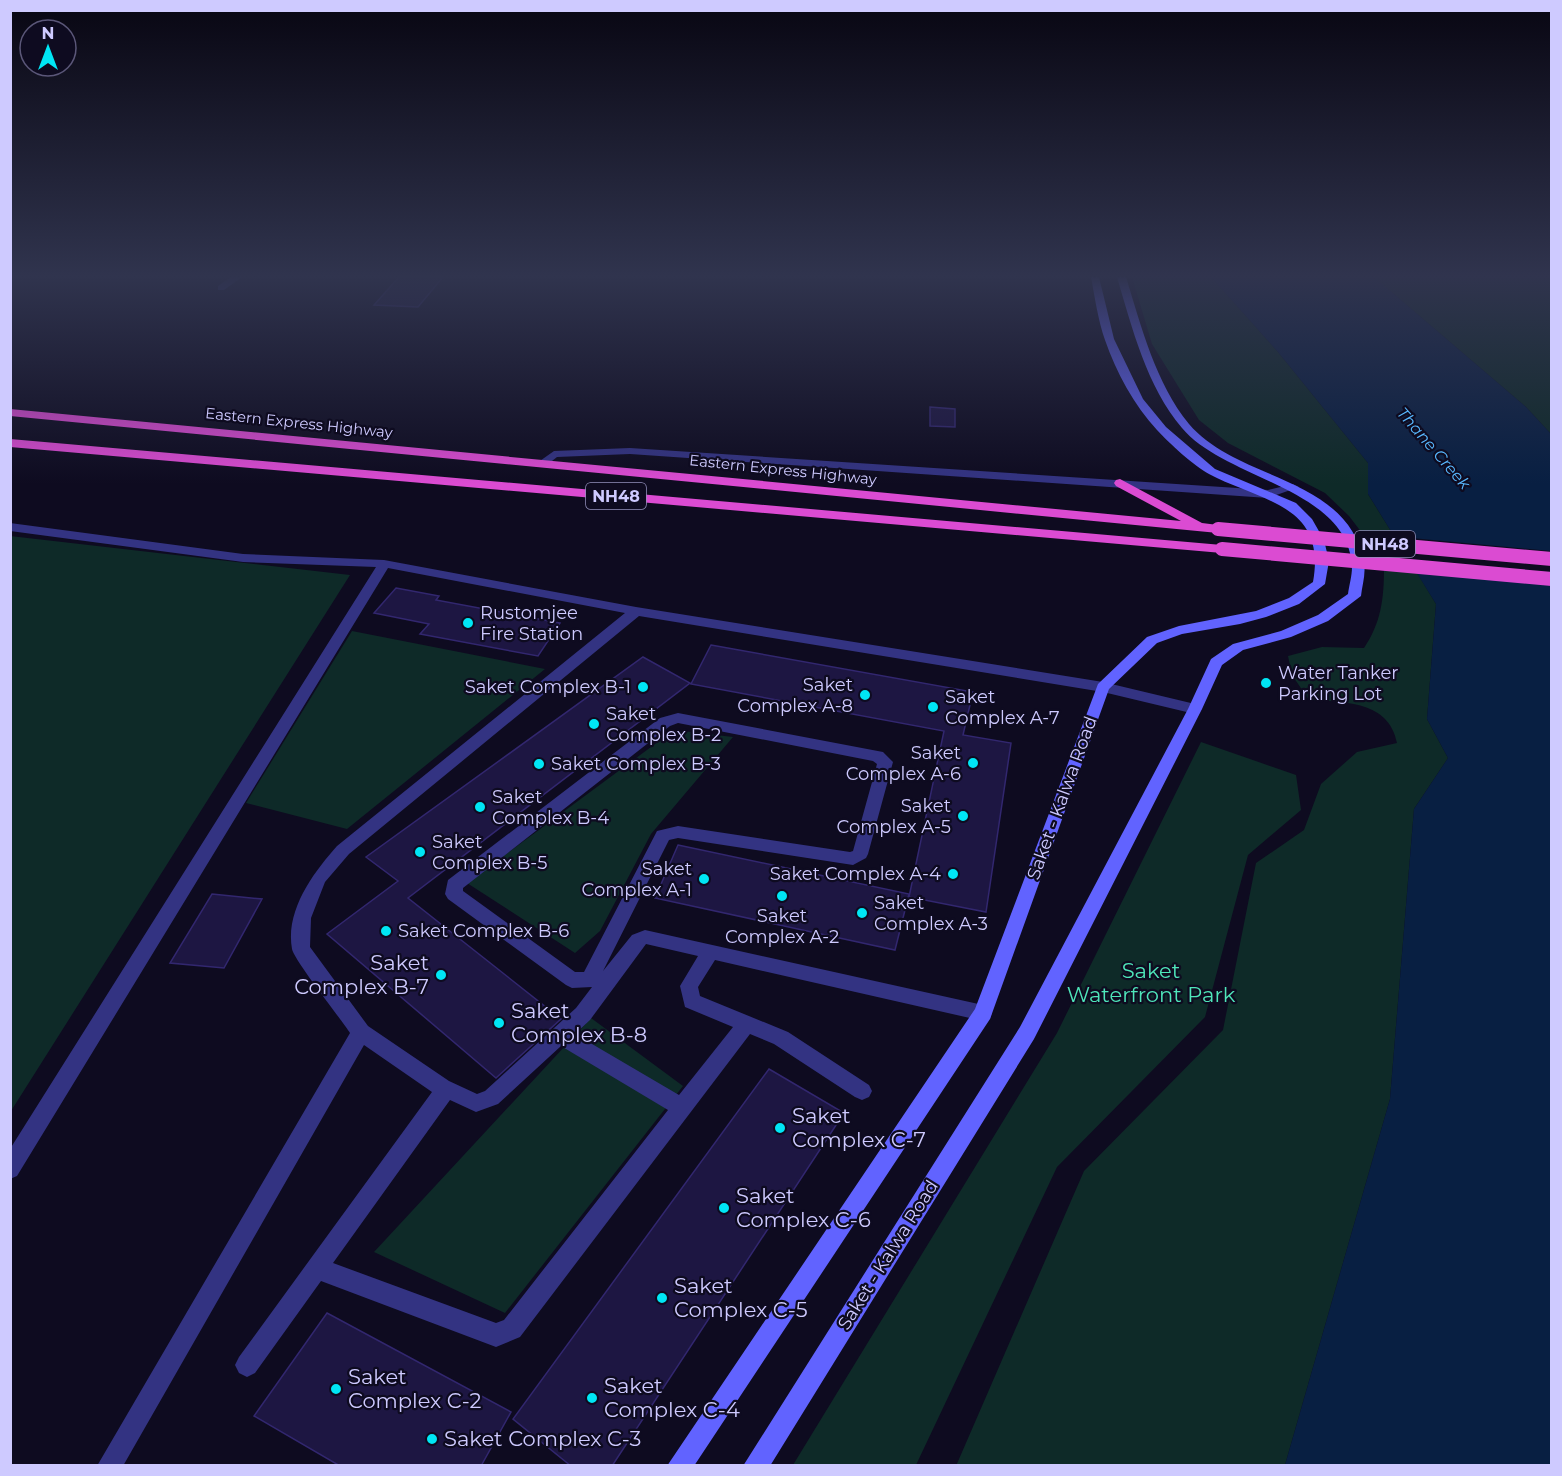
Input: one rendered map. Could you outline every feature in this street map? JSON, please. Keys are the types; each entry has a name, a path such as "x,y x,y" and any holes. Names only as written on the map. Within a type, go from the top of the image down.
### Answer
{"highway":[{"name":"Eastern Express Highway","path":"10,412 1203,528 1551,559"},
{"name":"NH48","path":"10,443 1551,579"},
{"path":"1120,483 1203,528"}],"main road":[{"name":"Saket - Kalwa Road","path":"679,1466 983,1013 1103,687 1152,640 1179,630 1262,614 1294,601 1319,584 1323,561 1318,540 1308,522 1292,506 1211,471 1162,429 1138,400 1112,346"},
{"name":"Saket - Kalwa Road","path":"756,1466 1027,1033 1195,709 1216,662 1238,647 1286,634 1323,618 1353,596 1358,566 1347,535 1338,520 1315,499 1293,487 1232,462 1200,440 1179,419 1142,346"},
{"path":"1180,444 1200,440"}],"street":[{"path":"543,463 554,454 630,450 1268,494 1293,487"},
{"path":"10,527 243,558 384,564 636,611 1103,687 1195,709"},
{"path":"10,1169 384,564"},
{"path":"636,611 343,850 318,879 302,918 301,949 361,1032 446,1089 476,1103 491,1098 583,1014 638,940 645,937 983,1013"},
{"path":"590,980 663,835 678,832 853,859 860,854 885,762 878,756 678,718 665,722 454,885 454,894 572,980 590,980 609,979"},
{"path":"710,952 690,986 692,1001 781,1038 862,1091"},
{"path":"316,1268 496,1335 512,1329 747,1023"},
{"path":"109,1466 361,1032"},
{"path":"560,1035 681,1107"},
{"path":"247,1365 446,1089"}],"green space":[{"path":"1153,346 1273,346 1368,463 1368,494 1394,536 1362,533 1349,516 1325,493 1228,443 1199,420"},
{"path":"1455,346 1551,346 1551,434 1526,407"},
{"path":"10,536 350,575 11,1111 10,1111"},
{"path":"1384,568 1416,571 1436,604 1427,719 1448,758 1414,809 1390,1099 1285,1465 956,1466 1084,1171 1223,1030 1256,863 1304,830 1321,784 1357,752 1397,743 1392,729 1375,711 1351,703 1309,700 1292,675 1288,656 1322,647 1364,648 1378,620"},
{"path":"352,631 545,669 347,829 246,803"},
{"path":"674,730 733,737 651,834 600,931 575,953 467,883"},
{"name":"Saket Waterfront Park","path":"1201,742 1296,775 1301,810 1248,855 1205,1017 1057,1167 916,1465 793,1465 1057,1033"},
{"path":"591,1018 683,1086 505,1313 374,1252"}],"water":[{"name":"Thane Creek","path":"1273,346 1455,346 1526,407 1551,434 1551,1465 1285,1465 1390,1099 1414,809 1448,758 1427,719 1436,604 1368,494 1368,463"}],"pier":[{"path":"1390,536 1551,551 1551,584 1412,571"}],"building":[{"path":"930,407 955,409 955,427 930,426"},
{"path":"396,588 439,596 436,600 560,623 538,656 420,634 429,624 374,613"},
{"path":"711,645 973,692 963,735 1011,743 986,912 909,897 944,731 691,684"},
{"path":"643,657 690,683 408,898 561,1019 496,1078 327,934 398,881 366,857"},
{"path":"678,845 909,894 895,950 655,898"},
{"path":"212,894 262,899 224,968 170,963"},
{"path":"769,1069 844,1113 612,1466 571,1466 513,1419"},
{"path":"327,1313 511,1412 481,1466 340,1466 254,1416"}],"place":[{"name":"Rustomjee Fire Station","path":"468,623"},
{"name":"Water Tanker Parking Lot","path":"1266,683"},
{"name":"Saket Complex B-1","path":"643,687"},
{"name":"Saket Complex A-8","path":"865,695"},
{"name":"Saket Complex A-7","path":"933,707"},
{"name":"Saket Complex B-2","path":"594,724"},
{"name":"Saket Complex A-6","path":"973,763"},
{"name":"Saket Complex B-3","path":"539,764"},
{"name":"Saket Complex B-4","path":"480,807"},
{"name":"Saket Complex A-5","path":"963,816"},
{"name":"Saket Complex B-5","path":"420,852"},
{"name":"Saket Complex A-4","path":"953,874"},
{"name":"Saket Complex A-1","path":"704,879"},
{"name":"Saket Complex A-2","path":"782,896"},
{"name":"Saket Complex A-3","path":"862,913"},
{"name":"Saket Complex B-6","path":"386,931"},
{"name":"Saket Complex B-7","path":"441,975"},
{"name":"Saket Complex B-8","path":"499,1023"},
{"name":"Saket Complex C-7","path":"780,1128"},
{"name":"Saket Complex C-6","path":"724,1208"},
{"name":"Saket Complex C-5","path":"662,1298"},
{"name":"Saket Complex C-2","path":"336,1389"},
{"name":"Saket Complex C-4","path":"592,1398"},
{"name":"Saket Complex C-3","path":"432,1439"}]}
